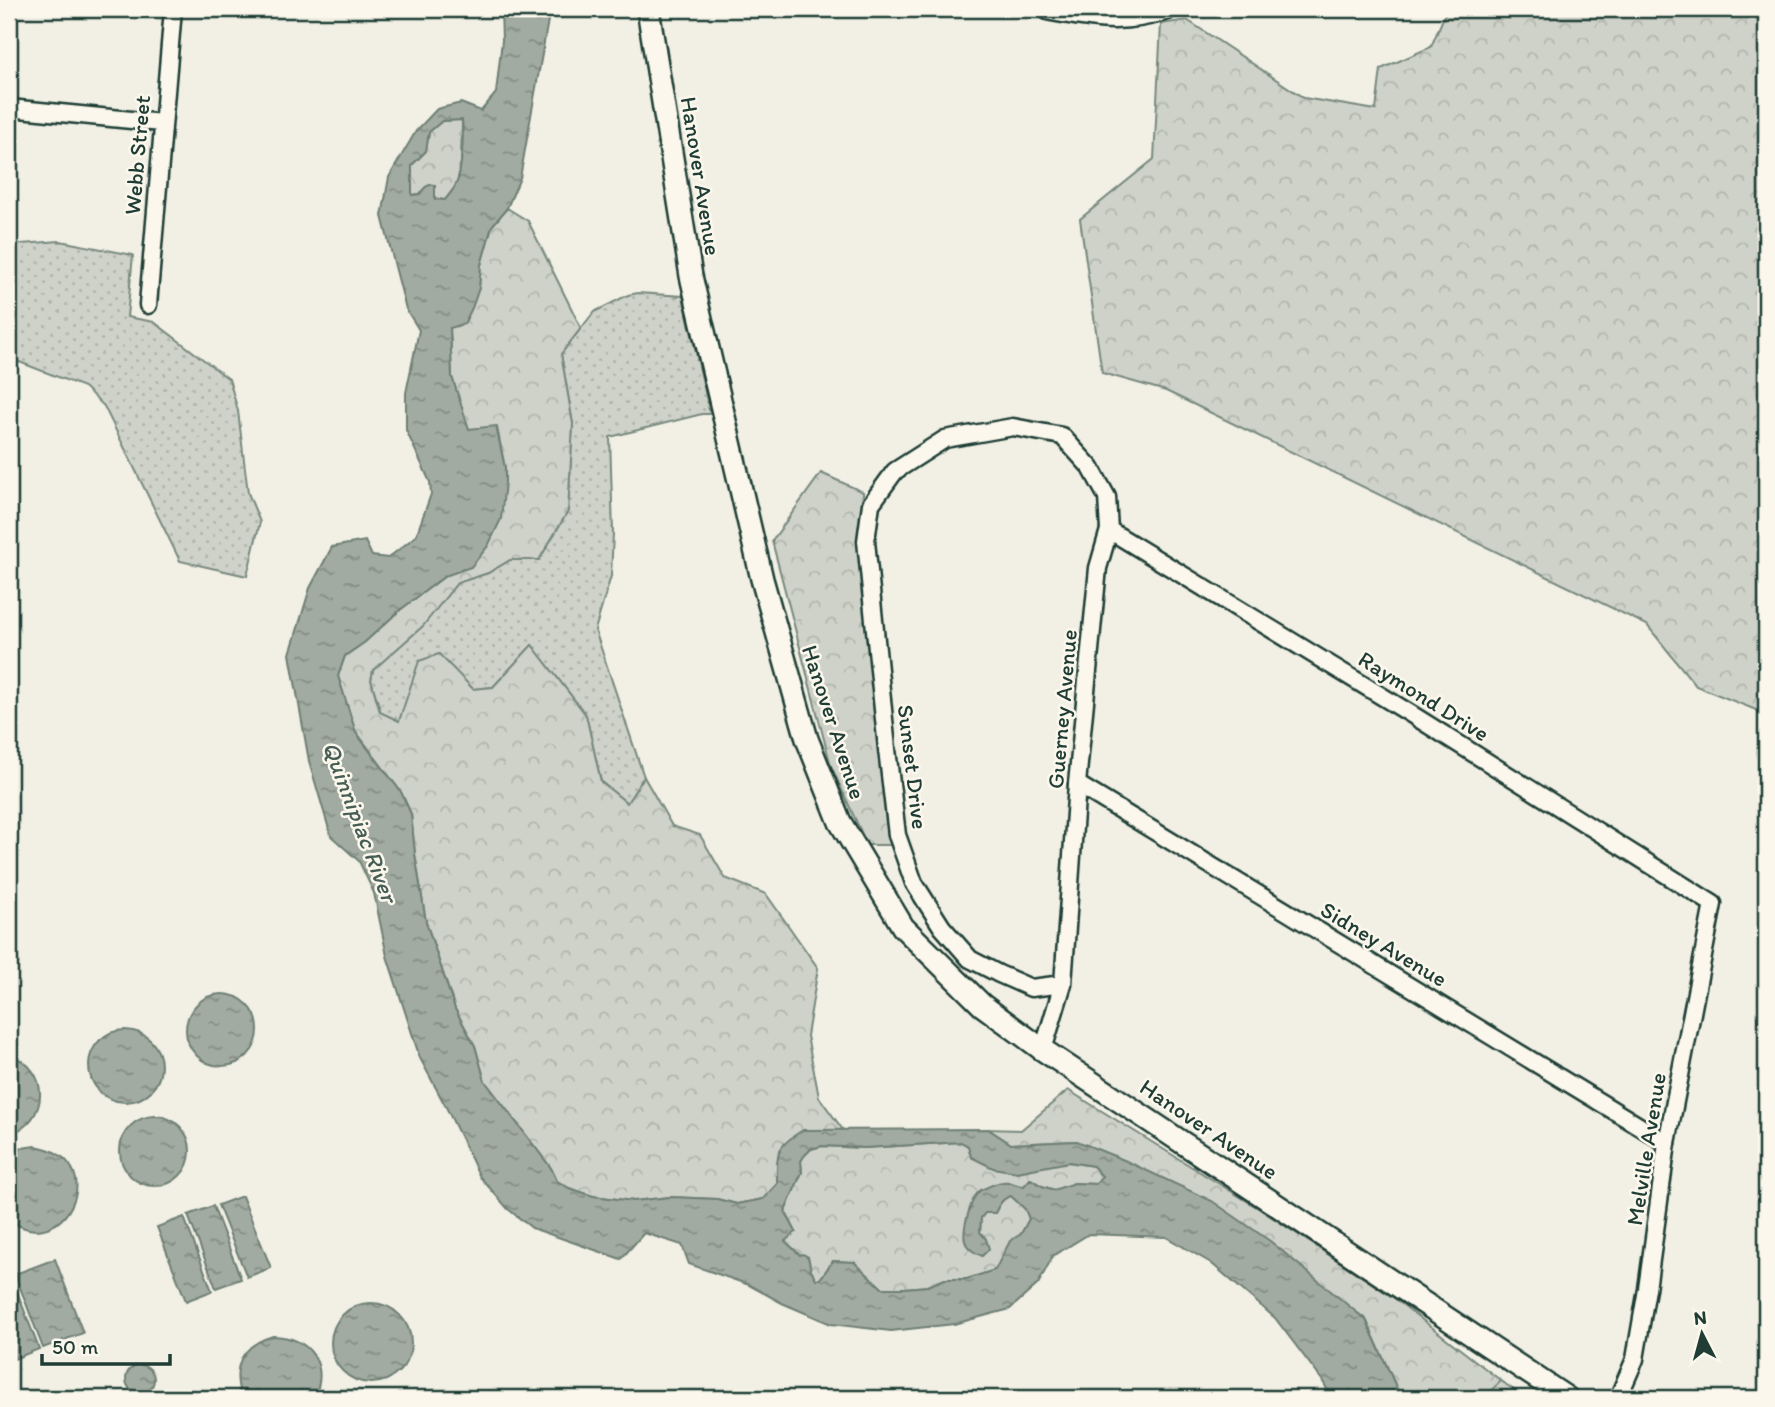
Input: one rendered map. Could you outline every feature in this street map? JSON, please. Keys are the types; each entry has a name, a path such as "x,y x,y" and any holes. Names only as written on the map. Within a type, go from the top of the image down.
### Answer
{"main road":[{"name":"Hanover Avenue","path":"648,9 691,276 762,579 807,739 840,822 903,927 982,1005 1043,1050 1567,1398"},
{"path":"1049,9 1090,17 1119,18 1146,16 1166,9"}],"street":[{"name":"Webb Street","path":"148,305 173,9"},
{"path":"9,108 162,123"},
{"name":"Guerney Avenue","path":"1013,426 1062,436 1091,468 1107,497 1109,530 1098,568 1077,784 1063,984 1043,1050"},
{"name":"Sunset Drive","path":"1013,426 945,439 895,471 872,504 866,541 897,835 914,883 942,927 970,959 1031,988 1063,984"},
{"name":"Raymond Drive","path":"1109,530 1411,714 1713,904"},
{"name":"Sidney Avenue","path":"1077,784 1667,1143"},
{"name":"Melville Avenue","path":"1618,1398 1635,1359 1667,1143 1713,904"}],"green space":[{"path":"1447,9 1766,9 1766,714 1696,686 1647,625 1166,391 1102,373 1080,219 1154,159 1161,24 1187,20 1304,98 1376,110 1381,69 1431,47"},
{"path":"462,120 461,163 457,184 445,200 435,199 435,186 426,187 420,194 412,195 412,165 426,151 429,132 442,121"},
{"path":"507,208 528,221 581,328 561,354 573,424 568,511 539,560 510,560 488,573 457,583 423,626 373,670 371,680 380,712 399,721 419,661 439,654 473,689 493,687 532,645 586,715 601,782 627,803 644,777 672,826 700,835 725,878 766,894 818,968 807,1036 819,1097 843,1130 803,1130 777,1163 777,1184 763,1199 737,1204 717,1199 670,1197 634,1201 593,1196 557,1181 551,1168 485,1082 475,1046 455,1009 426,922 411,814 401,792 355,730 338,676 345,656 445,576 505,482 497,427 469,430 452,377 450,327 479,288 481,265 492,226"},
{"path":"60,241 133,255 127,317 154,322 229,379 238,411 248,493 260,522 247,576 180,561 104,406 84,387 9,358 9,245"},
{"path":"638,293 683,296 710,414 610,437 613,533 611,576 595,630 644,777 627,803 601,782 586,715 532,645 493,687 473,689 439,655 399,722 381,713 371,680 373,670 423,625 457,583 488,573 510,560 539,560 568,511 573,424 561,354 594,312 628,295"},
{"path":"821,473 863,492 891,845 867,845 831,766 772,541"},
{"path":"1068,1090 1258,1208 1394,1298 1504,1383 1487,1398 1401,1398 1366,1319 1077,1141 1011,1144 988,1129 1021,1130"},
{"path":"961,1142 968,1146 1093,1166 1102,1176 1096,1184 1074,1183 1055,1190 1031,1179 1024,1186 1008,1182 967,1219 986,1239 980,1232 981,1218 985,1213 995,1213 1003,1200 1011,1196 1025,1209 1029,1219 995,1270 967,1279 945,1279 928,1286 882,1288 854,1262 833,1261 820,1279 816,1280 808,1257 800,1255 784,1240 796,1232 785,1211 802,1172 801,1161 811,1149 822,1146 865,1148"},
{"path":"1501,1381 1504,1383 1525,1398 1483,1398"}],"water":[{"name":"Quinnipiac River","path":"501,9 550,9 520,178 507,208 492,226 472,308 464,324 450,328 452,377 469,429 496,426 505,468 501,519 488,546 471,567 445,576 400,610 345,656 338,676 356,733 401,792 411,814 426,922 455,1009 475,1046 485,1081 551,1168 557,1181 593,1196 634,1201 670,1197 717,1199 737,1204 763,1199 777,1184 779,1151 787,1141 803,1130 988,1129 1011,1144 1077,1141 1212,1201 1270,1241 1366,1320 1401,1398 1332,1398 1322,1380 1275,1318 1211,1263 1166,1237 1089,1234 1053,1256 1038,1284 1010,1309 954,1324 891,1331 831,1324 749,1285 689,1264 682,1245 644,1233 621,1259 532,1228 508,1209 480,1177 420,1058 387,956 374,893 359,861 331,836 309,761 290,654 310,588 332,547 365,541 372,556 388,558 416,536 431,494 430,482 406,430 406,393 419,330 406,309 382,216 389,177 416,131 437,109 461,103 481,111 496,93 502,40","holes":["462,120 461,164 453,190 445,200 435,199 435,185 426,187 420,194 412,195 412,165 426,151 429,132 442,121","961,1142 968,1146 971,1157 993,1168 1017,1172 1069,1162 1093,1166 1102,1176 1096,1184 1074,1183 1054,1190 1030,1179 1024,1186 1005,1182 994,1184 977,1193 968,1214 964,1236 966,1244 982,1256 989,1249 980,1232 981,1218 985,1213 995,1213 1005,1198 1011,1196 1025,1209 1029,1219 1021,1234 1010,1241 995,1270 967,1279 945,1279 928,1286 882,1288 854,1262 833,1261 820,1279 816,1279 808,1257 800,1255 785,1241 796,1232 785,1211 802,1172 801,1161 811,1149 822,1146 865,1148"]},
{"path":"229,994 248,1004 256,1016 256,1044 248,1056 236,1064 215,1066 196,1056 188,1044 186,1023 196,1004 208,996"},
{"path":"132,1030 151,1040 159,1052 159,1080 151,1092 139,1100 118,1102 99,1092 91,1080 89,1059 99,1040 111,1032"},
{"path":"9,1055 23,1061 32,1071 40,1094 38,1107 32,1118 22,1128 9,1134"},
{"path":"162,1116 175,1122 184,1131 188,1137 188,1165 180,1176 169,1184 148,1186 130,1176 122,1165 120,1144 130,1126 141,1118"},
{"path":"35,1146 59,1155 73,1170 76,1187 72,1204 62,1219 47,1228 29,1229 9,1219 9,1156 22,1148"},
{"path":"242,1196 271,1268 247,1277 218,1205"},
{"path":"213,1206 241,1279 216,1288 188,1215"},
{"path":"184,1217 212,1291 186,1301 157,1227"},
{"path":"55,1259 83,1333 43,1348 15,1274"},
{"path":"9,1276 39,1349 9,1361"},
{"path":"363,1303 379,1303 400,1314 411,1335 411,1351 400,1372 379,1383 363,1383 349,1377 337,1365 331,1351 331,1335 337,1321 349,1309"},
{"path":"273,1336 297,1341 313,1355 319,1374 314,1398 241,1397 237,1376 242,1358 254,1345"},
{"path":"140,1365 150,1369 154,1379 150,1389 140,1393 130,1389 126,1379 130,1369"}]}
